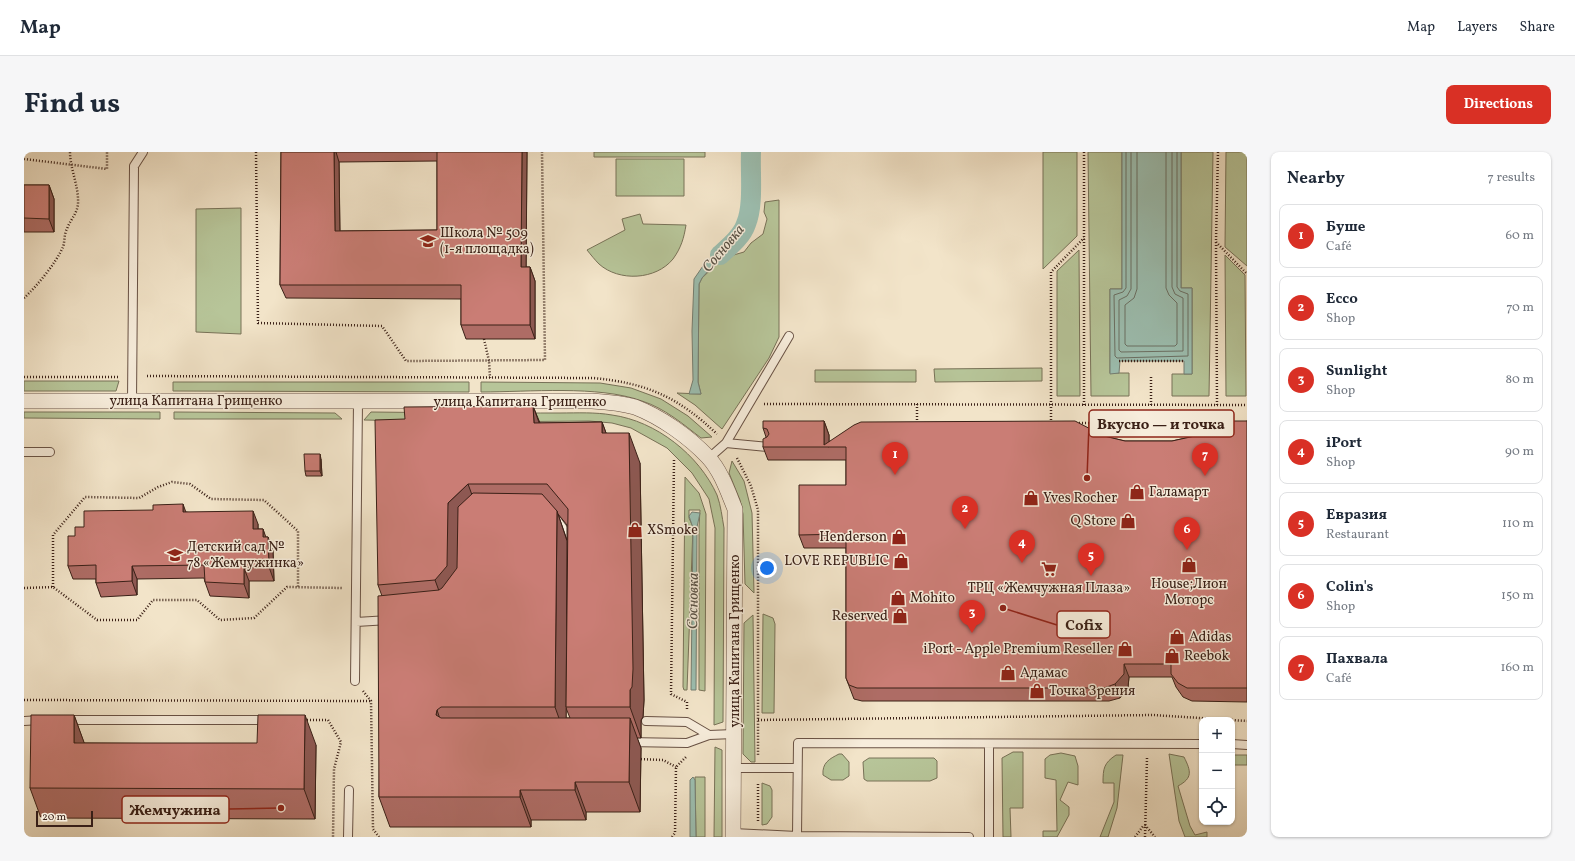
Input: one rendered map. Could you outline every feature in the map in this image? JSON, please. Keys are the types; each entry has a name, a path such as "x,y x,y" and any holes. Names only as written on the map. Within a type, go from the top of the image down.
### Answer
{"street":[{"name":"улица Капитана Грищенко","path":"24,401 592,401 635,407 659,419 684,436 709,458 726,486 735,509 733,835"}],"lane":[{"path":"132,401 134,166 142,152"},
{"path":"709,458 726,443 789,336"},
{"path":"355,681 358,402"},
{"path":"726,443 768,448"},
{"path":"24,452 50,452"},
{"path":"549,519 556,519 573,539 572,547"},
{"path":"356,622 401,620"},
{"path":"24,720 265,720"},
{"path":"646,721 687,722 709,734"},
{"path":"616,742 687,743 709,734 734,734"},
{"path":"797,836 798,743 1199,744"},
{"path":"989,744 990,837"},
{"path":"1235,744 1247,745"},
{"path":"734,768 797,768"},
{"path":"348,790 348,837"},
{"path":"733,835 758,833 797,836 969,836"}],"path":[{"path":"24,298 38,285 59,256 64,245 67,229 74,218 78,204 77,192 70,165 70,152"},
{"path":"24,159 107,169 107,152"},
{"path":"256,152 258,323 382,326 406,361 545,360 542,152"},
{"path":"1084,152 1084,405"},
{"path":"1217,405 1216,241 1218,152"},
{"path":"1057,423 1049,423 1051,272 1084,238"},
{"path":"1216,241 1247,274"},
{"path":"484,339 489,361 490,378"},
{"path":"1119,361 1184,361"},
{"path":"146,369 146,377 593,378 617,380 642,385 666,396 689,410 726,443 740,462 758,510 758,833"},
{"path":"1151,375 1151,405"},
{"path":"24,377 121,377"},
{"path":"748,404 1247,405"},
{"path":"917,404 918,430"},
{"path":"1072,423 1232,423"},
{"path":"674,460 671,694 683,700"},
{"path":"53,587 53,535 85,497 140,498 158,487 172,482 190,484 211,499 264,500 298,531 298,588"},
{"path":"24,588 53,587 97,620 137,620 153,600 197,600 220,620 254,618 287,587 357,588"},
{"path":"362,689 371,701 373,829 379,837"},
{"path":"24,700 371,701"},
{"path":"758,720 1153,715 1247,721"},
{"path":"297,720 328,720 340,742 334,769 333,837"},
{"path":"1145,837 1147,754"},
{"path":"672,837 675,833 676,767 686,758"},
{"path":"633,759 663,760 676,767"},
{"path":"1135,837 1145,825"},
{"path":"1145,825 1155,837"}],"shaded area":[{"path":"594,152 705,152 705,157 594,157"},
{"path":"1043,152 1077,152 1077,236 1043,269"},
{"path":"1088,152 1122,152 1122,289 1110,289 1110,373 1129,373 1129,396 1091,396"},
{"path":"1181,152 1213,152 1209,396 1172,396 1172,374 1192,374 1192,288 1181,288"},
{"path":"1226,152 1247,152 1247,266 1225,247"},
{"path":"616,159 684,159 684,196 616,196"},
{"path":"779,200 779,337 769,358 722,429 695,405 677,393 701,394 698,382 699,284 702,278 723,258 744,252 751,243 763,234 767,219 764,212 765,202"},
{"path":"241,208 241,334 196,332 196,209"},
{"path":"640,214 643,224 686,225 682,243 676,255 666,266 647,275 627,276 607,270 599,264 587,250 625,230 622,219"},
{"path":"1079,250 1080,396 1057,396 1057,271"},
{"path":"1225,255 1245,275 1246,396 1226,396"},
{"path":"1042,368 1042,381 935,382 934,369"},
{"path":"815,370 916,370 916,382 815,382"},
{"path":"24,381 119,381 116,391 24,391"},
{"path":"173,382 469,382 469,392 173,391"},
{"path":"481,382 600,383 631,388 661,399 688,416 712,437 701,438 673,417 658,408 642,401 624,396 563,390 481,392"},
{"path":"24,412 160,412 160,419 24,418"},
{"path":"174,412 335,413 342,419 174,419"},
{"path":"371,412 469,413 469,422 364,420"},
{"path":"481,413 593,413 612,415 644,424 660,432 674,442 699,466 717,495 724,528 723,722 714,725 715,528 709,499 692,473 667,448 631,428 612,423 589,421 481,422"},
{"path":"732,461 744,481 752,513 754,593 745,584 743,514 740,500 729,473"},
{"path":"685,477 699,493 706,514 705,691 699,690 700,510 689,510 689,518 693,527 687,690 684,690 683,687"},
{"path":"763,614 773,618 775,624 774,713 762,713"},
{"path":"753,615 755,762 751,762 743,754 744,623"},
{"path":"715,747 722,750 722,837 714,837"},
{"path":"1013,752 1023,752 1023,808 1010,808 1011,837 1003,837 1002,758"},
{"path":"1061,753 1075,756 1078,766 1078,785 1068,782 1060,800 1069,807 1069,815 1057,837 1043,837 1043,831 1057,831 1056,780 1045,778 1045,759 1050,755"},
{"path":"839,754 842,754 849,762 849,776 843,780 831,780 823,775 824,767 829,760"},
{"path":"1169,754 1184,757 1189,774 1186,780 1178,786 1190,826 1195,835 1207,832 1207,837 1185,837 1179,821"},
{"path":"1116,755 1123,755 1117,808 1108,837 1100,837 1114,802 1114,783 1103,783 1103,773 1107,763"},
{"path":"1235,755 1247,755 1247,765 1235,765"},
{"path":"869,758 934,758 937,761 937,778 930,781 867,781 864,779 863,762"},
{"path":"695,777 705,777 705,837 696,837"},
{"path":"762,783 770,786 772,790 772,817 767,824 762,825"}],"water":[{"path":"1122,152 1181,152 1181,288 1192,288 1192,374 1184,374 1184,361 1120,361 1119,373 1110,374 1110,289 1122,289"},
{"path":"739,236 702,278 699,284 698,382 701,394 689,394 693,380 692,331 694,279 705,263"},
{"path":"692,512 700,513 697,527 696,690 691,690 693,528 689,516"},
{"path":"693,777 695,780 696,837 690,837 690,780"}],"building":[{"path":"281,152 334,152 335,231 437,230 437,152 522,152 521,267 530,267 530,325 461,325 461,285 280,285"},
{"path":"24,185 49,185 49,219 24,218"},
{"path":"533,406 534,423 602,422 602,433 629,433 633,669 632,687 630,690 630,707 566,707 568,509 547,484 468,484 448,503 447,566 435,580 378,585 375,420 405,419 404,407"},
{"name":"ТРЦ «Жемчужная Плаза»","path":"763,421 824,421 824,445 861,422 1075,421 1104,436 1125,441 1172,441 1204,434 1225,421 1247,421 1247,688 1187,688 1178,683 1171,674 1171,664 1124,664 1124,674 1115,684 1104,688 857,688 849,685 846,678 846,534 799,535 799,485 846,485 846,447 763,447 763,439 769,434 767,429 763,428"},
{"path":"304,454 320,454 320,471 305,471"},
{"path":"473,493 542,494 557,511 555,707 441,707 437,710 436,715 441,718 630,718 629,782 575,782 575,790 520,790 520,797 379,797 378,596 439,590 442,588 457,568 458,507"},
{"path":"183,504 183,512 253,511 253,529 263,529 263,537 268,537 269,567 244,568 244,584 205,582 204,565 132,566 132,581 96,583 96,565 68,566 68,536 75,536 75,527 84,527 84,511 153,510 153,505"},
{"path":"31,715 74,715 74,743 257,743 258,715 305,715 304,789 30,788"}],"waterway":[{"name":"Сосновка","path":"720,255 742,233 746,224 751,198 751,152"}],"place":[{"name":"Школа № 509 (1-я площадка)","path":"428,241"},
{"name":"Буше","path":"895,475"},
{"name":"Пахвала","path":"1205,476"},
{"name":"Вкусно — и точка","path":"1087,478"},
{"name":"Галамарт","path":"1137,492"},
{"name":"Yves Rocher","path":"1031,498"},
{"name":"Q Store","path":"1128,521"},
{"name":"Ecco","path":"965,529"},
{"name":"XSmoke","path":"635,530"},
{"name":"Henderson","path":"899,537"},
{"name":"Colin's","path":"1187,550"},
{"name":"Детский сад № 78 «Жемчужинка»","path":"175,555"},
{"name":"LOVE REPUBLIC","path":"901,561"},
{"name":"iPort","path":"1022,563"},
{"name":"House;Лион Моторс","path":"1189,565"},
{"name":"ТРЦ «Жемчужная Плаза»","path":"1049,569"},
{"name":"Евразия","path":"1091,576"},
{"name":"Mohito","path":"898,598"},
{"name":"Cofix","path":"1003,608"},
{"name":"Reserved","path":"900,616"},
{"name":"Sunlight","path":"972,633"},
{"name":"Adidas","path":"1177,637"},
{"name":"iPort - Apple Premium Reseller","path":"1125,649"},
{"name":"Reebok","path":"1172,656"},
{"name":"Адамас","path":"1008,673"},
{"name":"Точка Зрения","path":"1037,691"},
{"name":"Жемчужина","path":"281,808"}]}
